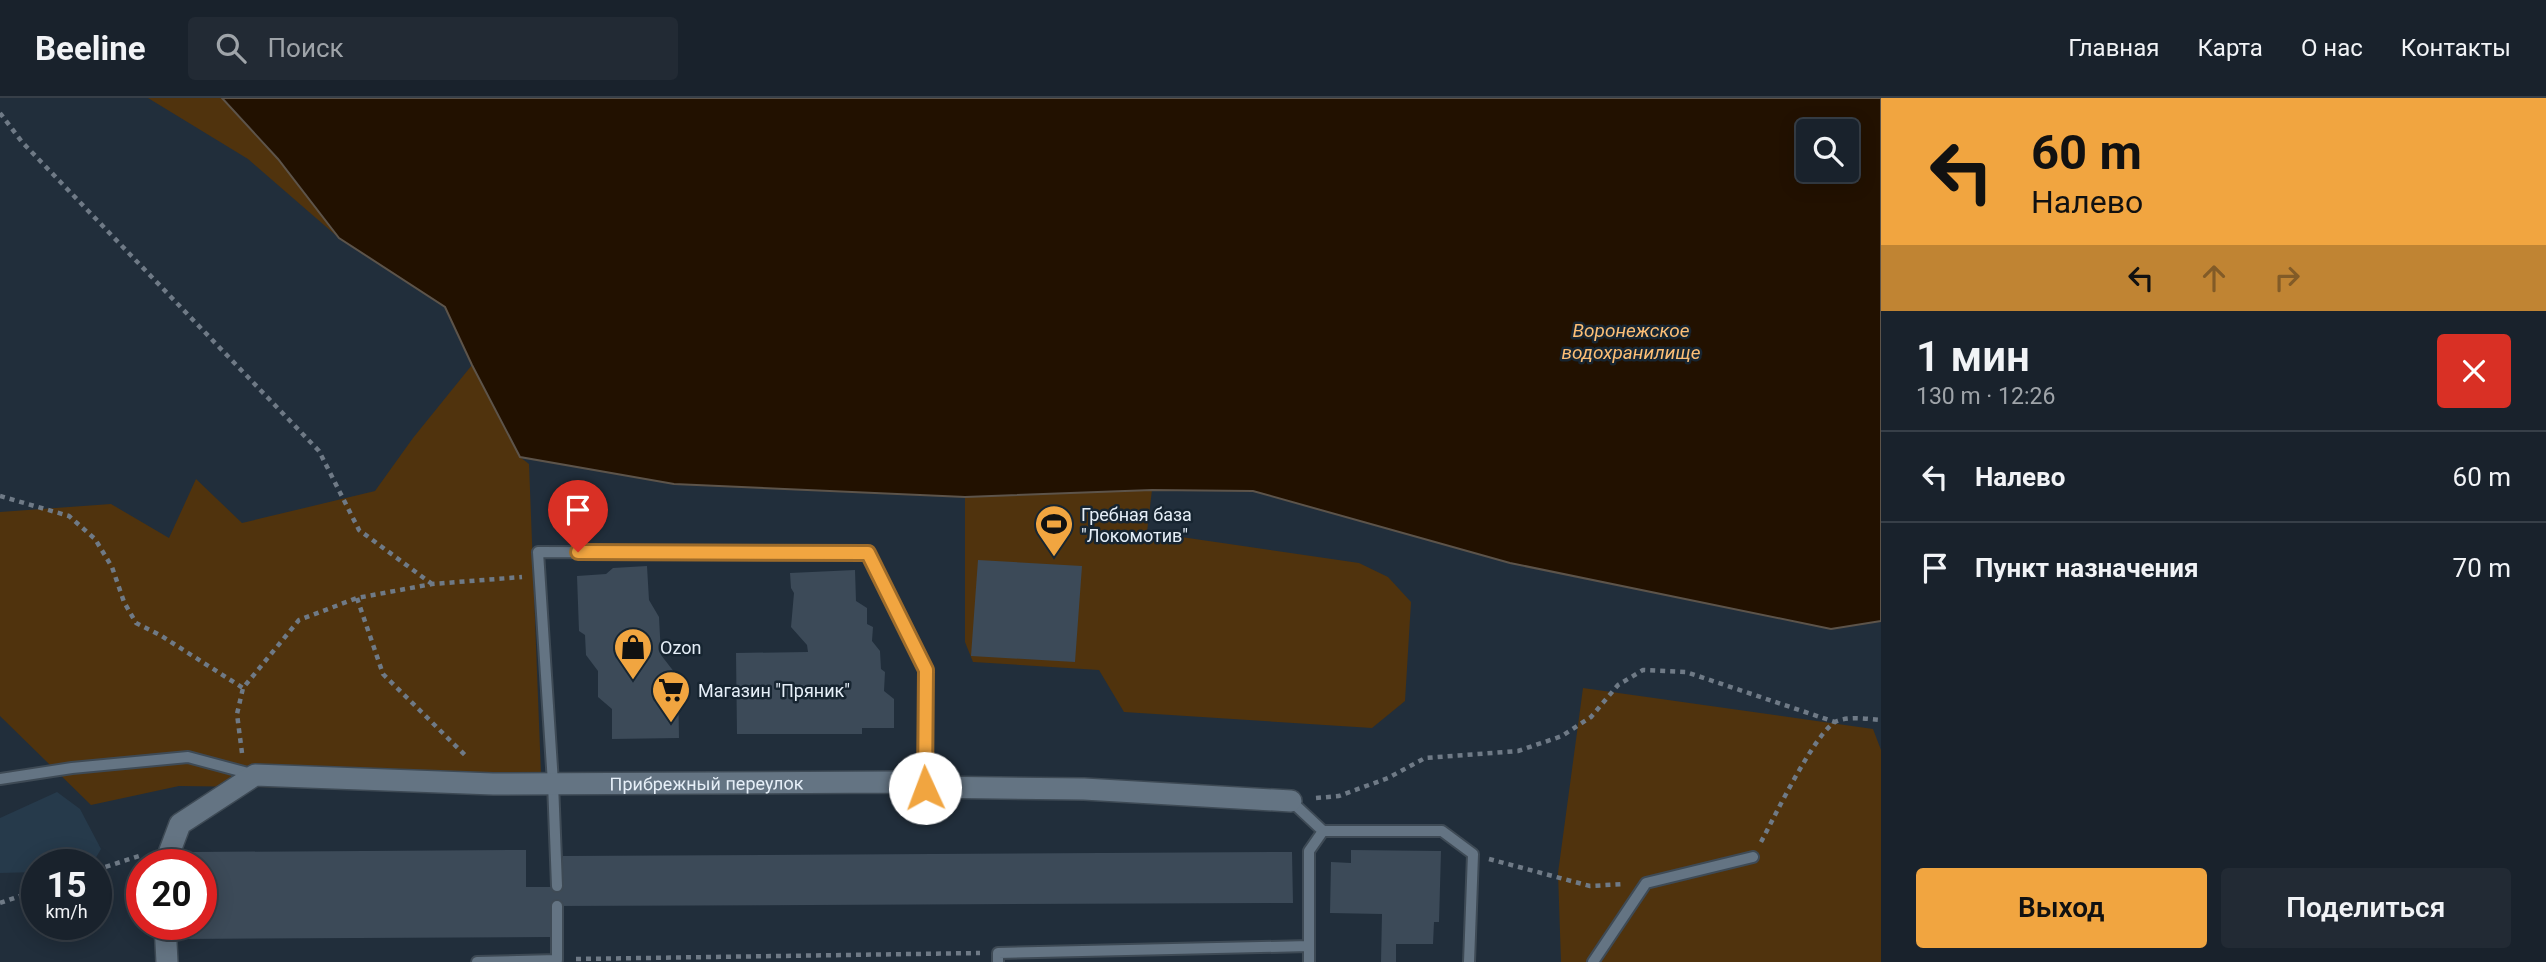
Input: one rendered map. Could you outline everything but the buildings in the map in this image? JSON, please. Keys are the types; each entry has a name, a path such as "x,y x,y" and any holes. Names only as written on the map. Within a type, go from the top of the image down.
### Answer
{"street":[{"name":"Прибрежный переулок","path":"255,775 493,784 895,782 925,788 1084,789 1291,800"},
{"path":"171,849 180,824 255,775"},
{"path":"166,940 167,962"}],"lane":[{"path":"557,886 538,552 868,553 926,670 925,788"},
{"path":"0,779 72,768 188,757 255,775"},
{"path":"1291,800 1323,831 1443,831 1472,854 1469,962"},
{"path":"1308,962 1309,850 1323,831"},
{"path":"1593,962 1646,883 1753,857"},
{"path":"477,962 557,960 557,906"},
{"path":"998,958 1309,946"}],"path":[{"path":"0,113 22,142 319,451 359,530 432,584"},
{"path":"0,496 69,516 95,539 112,567 124,602 136,623 160,635 243,688"},
{"path":"255,775 242,755 237,714 243,688 299,620 357,598 432,584 539,575"},
{"path":"357,598 383,674 493,784"},
{"path":"1291,800 1339,796 1388,778 1425,758 1518,751 1562,736 1591,717 1618,685 1643,670 1686,672 1835,722 1854,718 1881,720"},
{"path":"1753,857 1818,739 1835,722"},
{"path":"1472,854 1590,886 1646,883"},
{"path":"0,903 21,896"},
{"path":"557,960 998,958"}],"shaded area":[{"path":"148,98 222,98 278,159 339,238 248,159"},
{"path":"472,365 520,457 529,464 541,775 325,788 179,786 91,805 0,716 0,512 111,504 169,538 196,479 242,523 375,491 413,438"},
{"path":"1152,490 1147,532 1359,563 1388,577 1411,602 1405,701 1372,728 1124,712 1099,670 973,662 965,642 965,497"},
{"path":"1583,688 1873,729 1881,750 1881,962 1561,962 1558,873"},
{"path":"57,792 80,809 101,849 21,849 21,872 0,873 0,818"}],"water":[{"name":"Воронежское водохранилище","path":"222,98 1881,98 1881,621 1831,629 1510,563 1253,491 1152,490 965,497 674,484 520,457 445,307 339,238 278,159"}],"place":[{"name":"Гребная база \"Локомотив\"","path":"1054,558"},
{"name":"Ozon","path":"633,681"},
{"name":"Магазин \"Пряник\"","path":"671,724"}],"route":[{"path":"578,552 868,553 926,670 923,758 925,788"}]}
